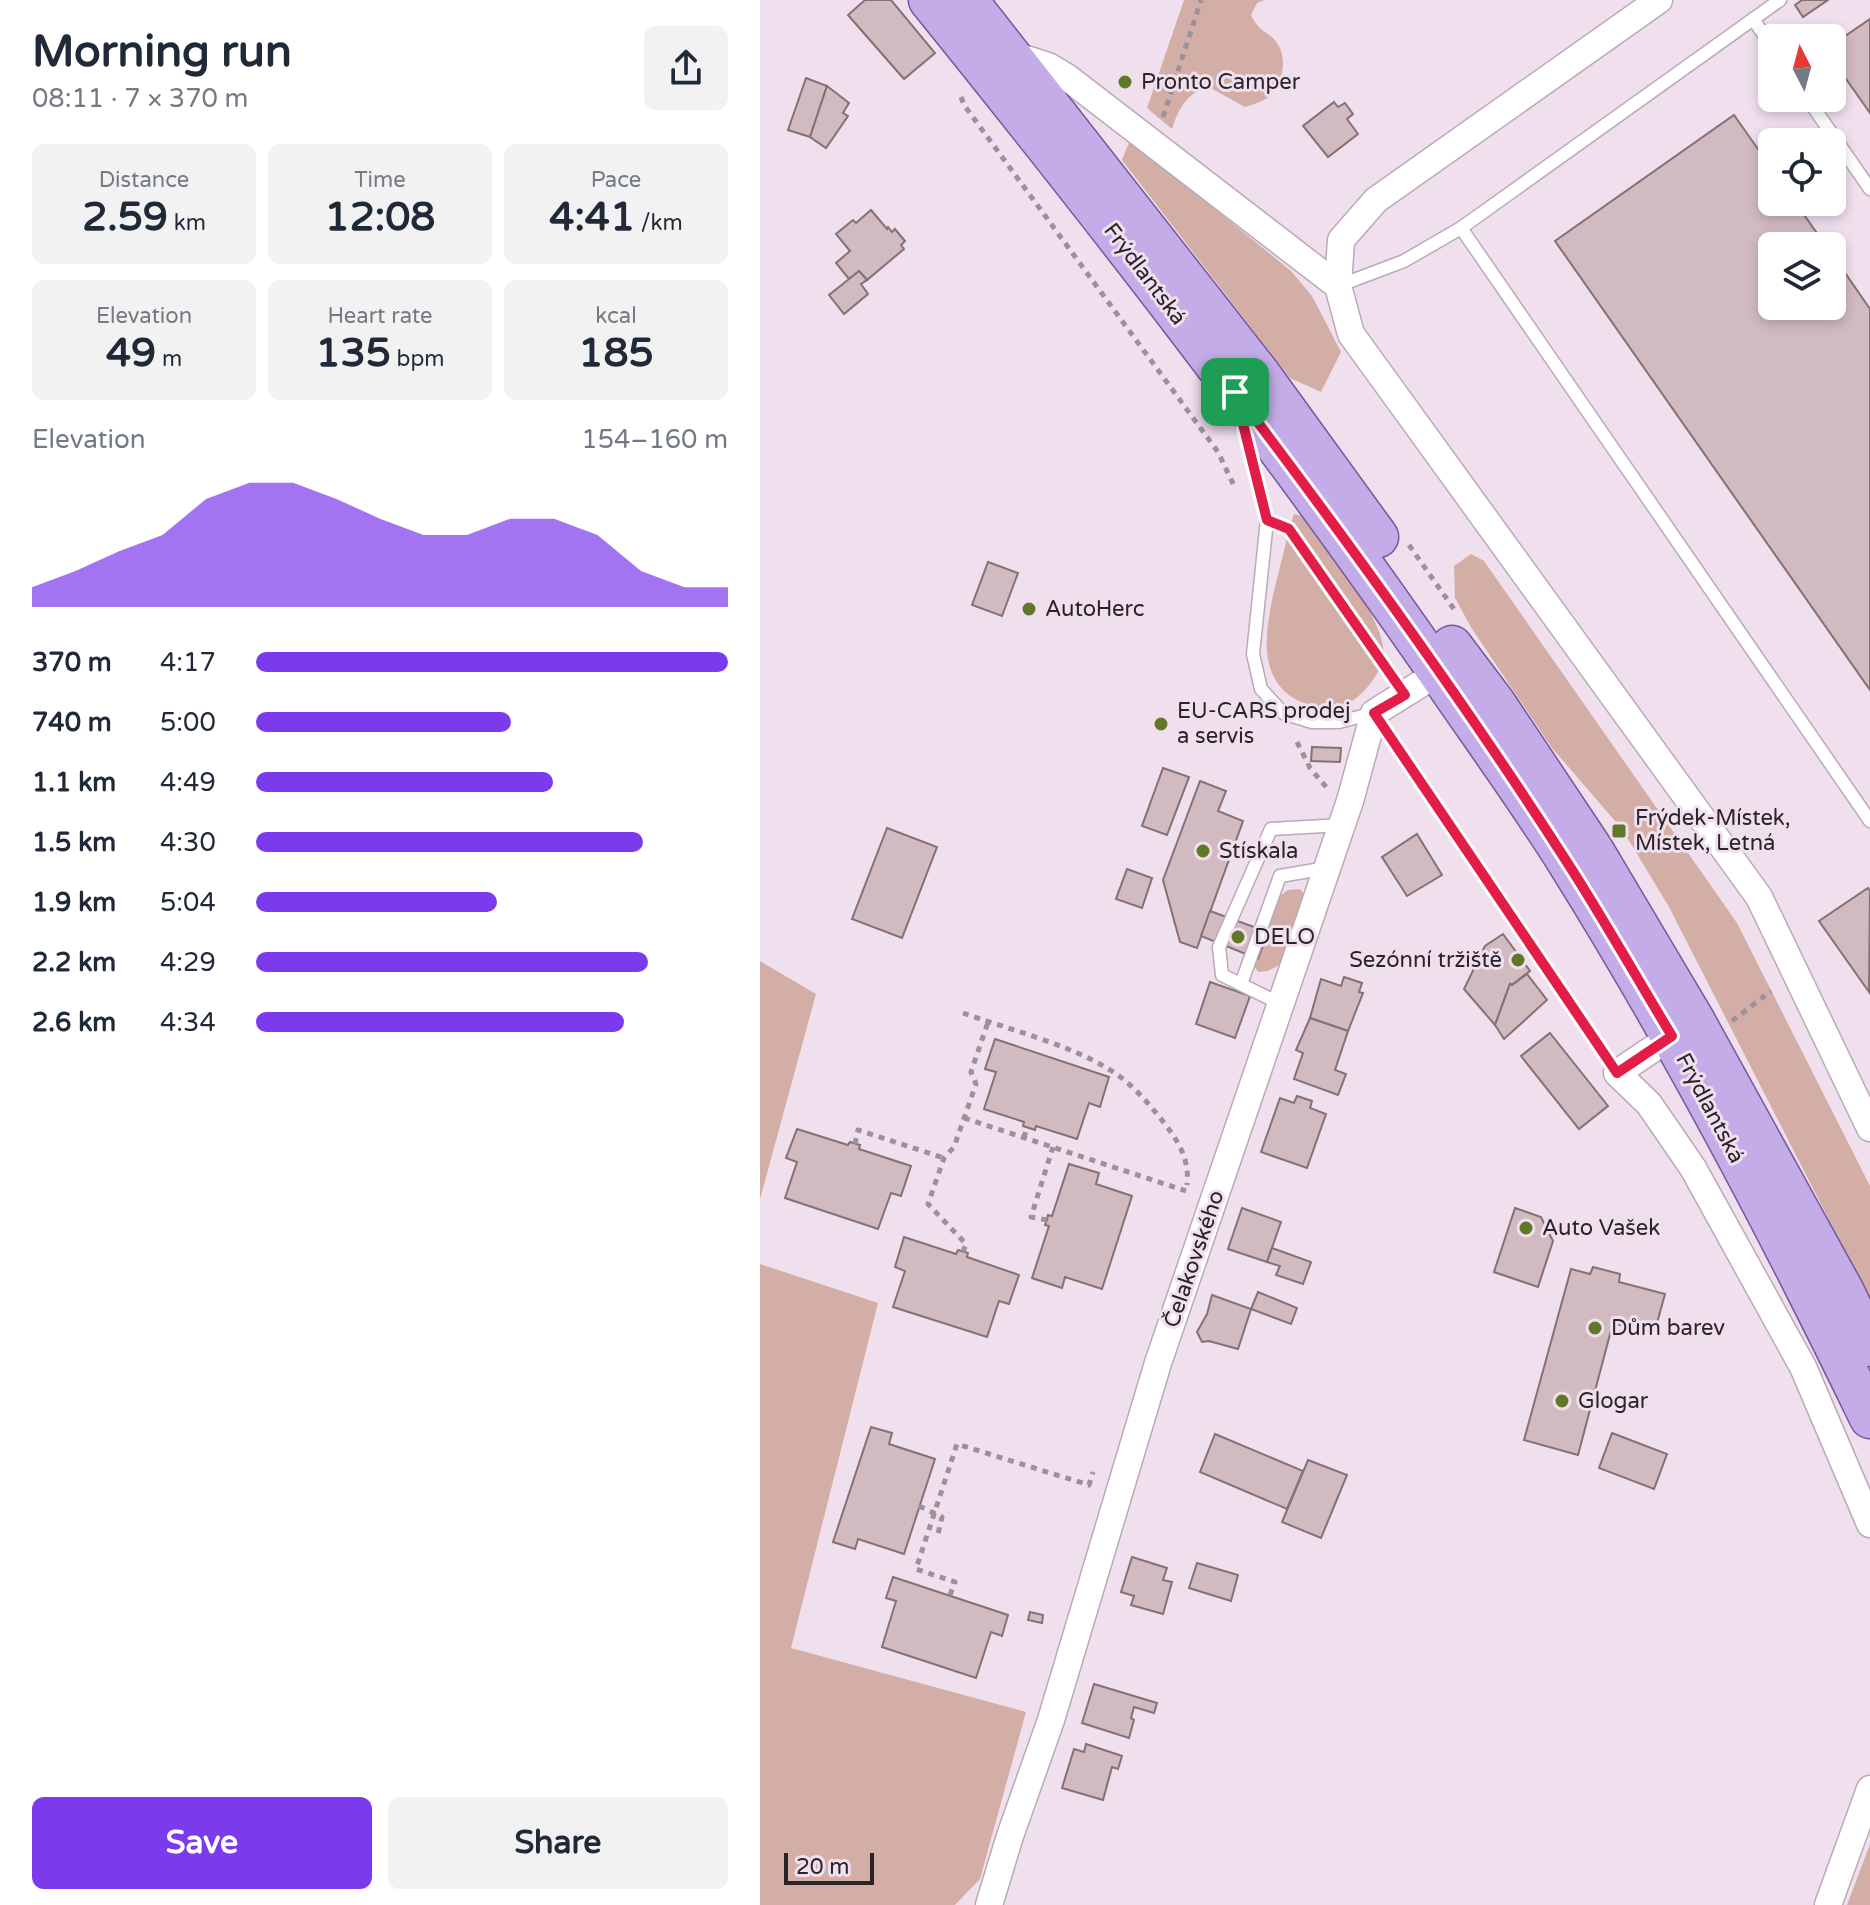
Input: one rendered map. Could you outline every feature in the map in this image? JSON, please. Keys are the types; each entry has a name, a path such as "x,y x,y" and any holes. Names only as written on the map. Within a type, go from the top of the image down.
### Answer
{"main road":[{"name":"Frýdlantská","path":"929,0 1109,226 1350,544 1450,666 1495,703 1601,863 1694,1020 1844,1292 1870,1346"},
{"name":"Frýdlantská","path":"967,0 1259,373 1372,529 1450,666 1672,1036 1815,1305 1870,1418"}],"street":[{"path":"1659,0 1376,200 1341,240 1338,286 1351,334 1759,897 1870,1128"},
{"path":"1011,54 1048,66 1068,78 1338,286"},
{"path":"1374,713 1450,666"},
{"name":"Čelakovského","path":"989,1905 1051,1720 1158,1363 1346,813 1374,713"},
{"path":"1672,1036 1617,1073 1649,1104 1707,1194 1803,1367 1870,1524"},
{"path":"1828,1905 1870,1789"}],"lane":[{"path":"1338,286 1404,261 1461,228 1780,0"},
{"path":"1753,19 1758,26"},
{"path":"1817,112 1870,189"},
{"path":"1461,228 1865,804 1870,821"},
{"path":"1235,392 1267,520 1253,654 1261,689 1283,713 1312,722 1339,722 1374,713 1617,1073"},
{"path":"1279,1003 1222,975 1219,947 1271,829 1346,813"},
{"path":"1241,984 1280,876 1327,868"}],"path":[{"path":"1154,144 1201,0"},
{"path":"1267,520 1289,529 1405,695"},
{"path":"1297,742 1310,768 1346,813"},
{"path":"1725,1026 1771,991"},
{"path":"963,1013 1079,1055 1120,1077 1141,1094 1180,1145 1188,1173 1181,1205"},
{"path":"963,1252 966,1244 928,1204 944,1158 954,1147 976,1084 971,1072 988,1022"},
{"path":"964,1118 1186,1191"},
{"path":"855,1144 858,1130 944,1158"},
{"path":"1024,1138 1026,1130"},
{"path":"1047,1220 1031,1217 1053,1147"},
{"path":"950,1595 955,1582 916,1569 957,1444 1089,1485 1094,1470"},
{"path":"919,1506 942,1517 938,1534"}],"shaded area":[{"path":"1184,0 1265,0 1257,3 1251,15 1277,43 1283,66 1279,82 1264,100 1245,107 1207,86 1184,103 1172,129 1147,108"},
{"path":"1130,140 1291,271 1312,296 1341,352 1321,392 1290,378 1122,160"},
{"path":"1294,514 1302,516 1365,603 1382,640 1384,656 1291,523"},
{"path":"1287,537 1380,668 1362,693 1343,706 1319,706 1292,697 1278,683 1269,664 1269,618"},
{"path":"1471,554 1484,561 1737,923 1870,1186 1870,1300 1669,907 1622,829 1552,748 1472,629 1455,598 1454,566"},
{"path":"1300,889 1304,894 1281,964 1258,972 1253,965 1278,897 1288,890"},
{"path":"760,961 816,994 760,1199"},
{"path":"760,1264 878,1303 791,1648 1026,1712 980,1879 955,1905 760,1905"},
{"path":"1870,1844 1870,1905 1847,1905"}],"building":[{"path":"865,0 891,0 935,53 904,79 848,15"},
{"path":"1802,0 1828,0 1803,17 1795,5"},
{"path":"1870,19 1870,113 1846,79 1846,35"},
{"path":"806,78 827,86 810,137 788,130"},
{"path":"827,86 849,103 843,113 848,116 826,148 810,137"},
{"path":"1334,102 1338,107 1345,103 1353,114 1347,119 1358,134 1328,157 1303,126"},
{"path":"1734,115 1758,149 1758,216 1805,216 1816,232 1758,232 1758,320 1846,320 1846,274 1870,309 1870,690 1555,241"},
{"path":"871,210 887,229 892,232 895,229 905,241 901,245 904,249 867,280 859,271 849,279 836,263 850,251 836,234"},
{"path":"859,271 867,280 861,284 868,294 844,314 829,295"},
{"path":"988,562 1018,573 1002,616 972,605"},
{"path":"1312,747 1341,748 1340,762 1311,761"},
{"path":"1163,768 1189,777 1167,835 1142,826"},
{"name":"Stískala","path":"1200,781 1226,791 1218,811 1243,821 1197,948 1180,942 1163,880"},
{"path":"887,828 937,847 902,938 852,919"},
{"path":"1417,834 1442,875 1407,896 1382,857"},
{"path":"1127,869 1152,878 1142,908 1116,899"},
{"path":"1868,888 1870,891 1869,992 1819,921"},
{"path":"1210,911 1268,932 1258,959 1201,936"},
{"path":"1503,934 1530,971 1510,984 1495,1025 1464,989 1485,946"},
{"path":"1527,974 1547,1000 1504,1039 1495,1025 1510,984"},
{"path":"1344,977 1362,983 1359,992 1363,993 1348,1031 1310,1018 1321,979 1341,986"},
{"path":"1210,982 1250,996 1235,1038 1196,1024"},
{"path":"1310,1018 1348,1031 1335,1070 1346,1074 1338,1095 1294,1079 1303,1053 1296,1050"},
{"path":"1550,1033 1608,1106 1579,1129 1521,1056"},
{"path":"995,1039 1109,1077 1100,1107 1089,1103 1077,1139 1036,1126 1035,1130 1023,1126 1024,1122 984,1109 996,1072 985,1069"},
{"path":"1297,1096 1312,1101 1310,1108 1326,1114 1307,1168 1261,1152 1280,1098 1294,1103"},
{"path":"797,1129 848,1145 850,1142 860,1145 859,1149 911,1166 901,1196 891,1193 878,1229 785,1198 797,1162 786,1158"},
{"path":"1069,1164 1099,1173 1096,1184 1132,1196 1102,1289 1065,1277 1062,1288 1032,1278 1049,1226 1045,1225 1048,1215 1052,1216"},
{"path":"1242,1208 1281,1222 1267,1262 1228,1249"},
{"path":"1515,1208 1541,1217 1553,1241 1538,1287 1494,1272"},
{"path":"904,1237 956,1254 958,1250 968,1253 967,1257 1019,1275 1009,1304 999,1301 987,1337 893,1307 905,1271 895,1267"},
{"path":"1272,1248 1311,1262 1303,1284 1276,1275 1280,1266 1267,1262"},
{"path":"1593,1267 1620,1274 1619,1282 1665,1294 1654,1334 1613,1323 1578,1455 1524,1440 1571,1269 1590,1274"},
{"path":"1258,1292 1297,1308 1291,1324 1251,1309"},
{"path":"1212,1295 1251,1309 1238,1349 1202,1342 1197,1332 1207,1314"},
{"path":"871,1427 892,1433 889,1444 935,1459 904,1554 858,1539 855,1549 833,1542"},
{"path":"1612,1433 1667,1454 1654,1489 1599,1468"},
{"path":"1215,1434 1303,1471 1287,1509 1200,1472"},
{"path":"1308,1460 1347,1475 1321,1538 1282,1522"},
{"path":"1132,1557 1167,1568 1163,1580 1172,1582 1163,1614 1131,1605 1134,1596 1121,1592"},
{"path":"1197,1563 1238,1575 1231,1601 1189,1588"},
{"path":"893,1577 1008,1615 1002,1636 991,1632 976,1678 882,1647 896,1601 886,1598"},
{"path":"1030,1612 1043,1615 1042,1623 1028,1620"},
{"path":"1094,1684 1157,1703 1154,1713 1134,1707 1129,1738 1082,1723"},
{"path":"1086,1744 1122,1756 1118,1769 1112,1767 1103,1800 1062,1788 1074,1749 1084,1752"}],"place":[{"name":"Pronto Camper","path":"1125,82"},
{"name":"AutoHerc","path":"1029,609"},
{"name":"EU-CARS prodej a servis","path":"1161,724"},
{"name":"Frýdek-Místek, Místek, Letná","path":"1619,831"},
{"name":"Stískala","path":"1203,851"},
{"name":"DELO","path":"1238,937"},
{"name":"Sezónní tržiště","path":"1518,960"},
{"name":"Auto Vašek","path":"1526,1228"},
{"name":"Dům barev","path":"1595,1328"},
{"name":"Glogar","path":"1562,1401"}],"route":[{"path":"1235,392 1350,544 1472,719 1565,859 1672,1036 1617,1073 1374,713 1405,695 1289,529 1267,520 1235,392"}]}
